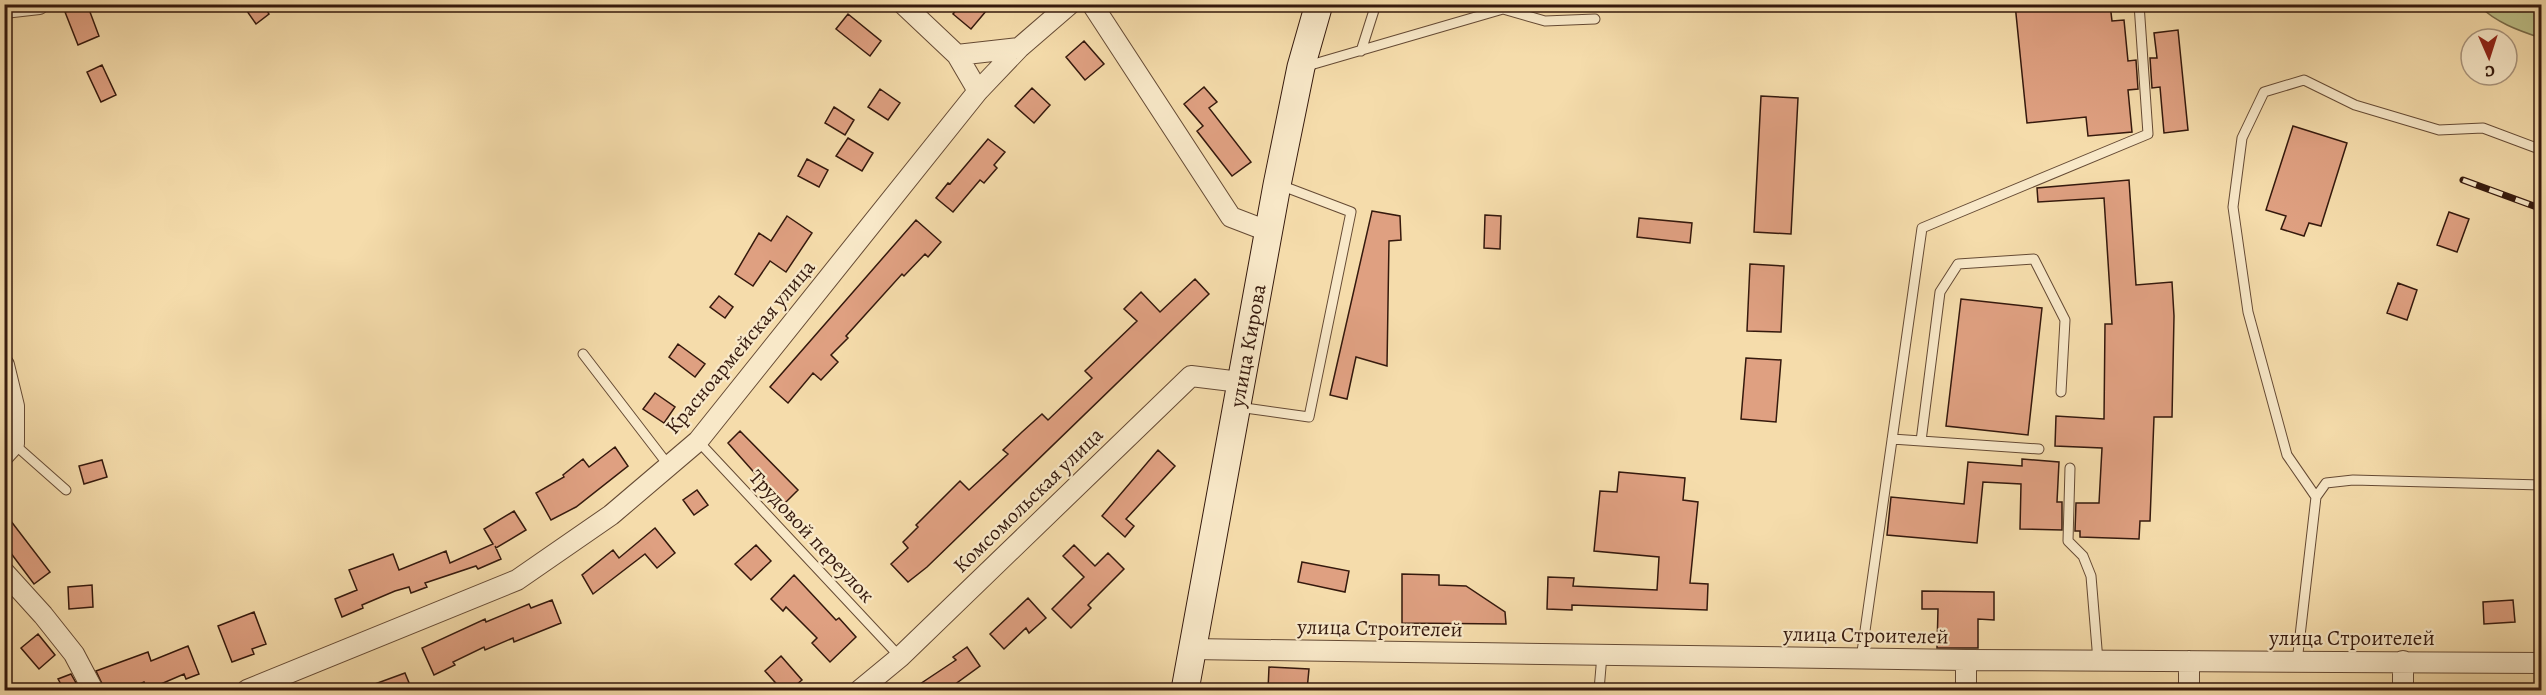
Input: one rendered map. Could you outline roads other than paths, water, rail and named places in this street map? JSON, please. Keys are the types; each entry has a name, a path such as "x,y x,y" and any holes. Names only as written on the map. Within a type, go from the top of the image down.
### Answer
{"main road":[{"name":"улица Кирова","path":"1185,690 1238,394 1301,67 1319,4"}],"street":[{"path":"4,8 39,4"},
{"path":"903,4 957,55 978,91"},
{"name":"Красноармейская улица","path":"247,690 517,580 611,515 698,441 978,91 1019,48 1070,4"},
{"path":"1092,4 1231,217 1270,232"},
{"path":"957,55 1019,48"},
{"path":"4,365 14,406 9,449"},
{"name":"Комсомольская улица","path":"860,690 900,657 1191,376 1238,394"},
{"path":"4,572 74,654 93,690"},
{"name":"улица Строителей","path":"1191,649 1861,659 2541,663"},
{"path":"1966,660 1966,690"},
{"path":"2189,661 2189,690"},
{"path":"2403,661 2403,690"}],"lane":[{"path":"1362,51 1376,4"},
{"path":"1861,659 1922,228 2148,134 2139,4"},
{"path":"1301,67 1503,9 1545,21 1595,19"},
{"path":"2316,497 2287,455 2248,312 2233,207 2242,138 2264,92 2304,80 2355,105 2418,124 2439,130 2483,128 2541,150"},
{"path":"1238,394 1309,417 1351,212 1278,185"},
{"path":"1921,441 1940,292 1958,264 2034,259 2065,320 2061,392"},
{"path":"583,354 669,466"},
{"path":"1892,439 2039,449"},
{"name":"Трудовой переулок","path":"698,441 900,657"},
{"path":"9,449 66,490"},
{"path":"2070,468 2068,541 2083,556 2091,576 2098,661"},
{"path":"2297,662 2316,497 2326,483 2353,480 2541,484"},
{"path":"1599,690 1602,655"}],"railway":[{"path":"2463,180 2542,209"}]}
